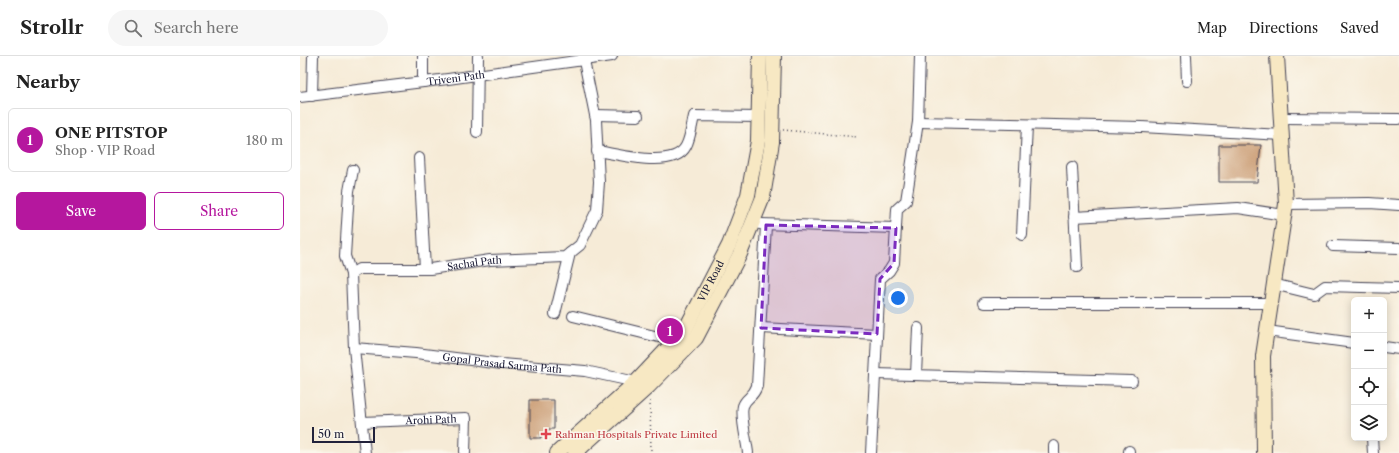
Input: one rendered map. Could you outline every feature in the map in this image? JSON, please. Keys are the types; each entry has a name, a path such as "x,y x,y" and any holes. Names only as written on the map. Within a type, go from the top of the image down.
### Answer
{"main road":[{"name":"VIP Road","path":"575,453 642,384 685,330 729,245 748,194 758,142 760,56"},
{"name":"VIP Road","path":"557,453 696,338 740,254 759,224 772,142 774,56"},
{"path":"1264,453 1263,356 1285,210 1277,56"}],"street":[{"path":"312,96 313,56"},
{"path":"423,56 424,82"},
{"path":"477,132 479,75 478,56"},
{"name":"Triveni Path","path":"300,97 479,75 584,58 612,56"},
{"path":"871,453 880,279 889,271 894,263 897,209 906,201 918,122 920,56"},
{"path":"1186,56 1187,81"},
{"path":"555,314 570,253 580,245 596,210 599,182 597,150 594,115 584,58"},
{"path":"594,115 638,116"},
{"path":"597,150 644,159 674,158 686,147 694,116 758,117"},
{"path":"1281,118 1399,119"},
{"path":"918,122 1142,127 1282,135"},
{"path":"1022,235 1027,125"},
{"path":"419,158 425,269"},
{"path":"1072,167 1077,267"},
{"path":"353,170 349,192 345,256 352,274 354,348 365,453"},
{"path":"1074,217 1238,208 1285,210 1369,203 1399,205"},
{"path":"748,453 742,413 746,400 754,394 757,386 761,328 759,224 896,228"},
{"path":"1333,246 1399,248"},
{"name":"Sachal Path","path":"352,274 358,269 425,269 490,260 566,257 570,253"},
{"path":"1273,284 1314,294 1325,286 1399,288"},
{"path":"984,303 1270,303"},
{"path":"573,316 675,341"},
{"path":"761,328 877,334"},
{"path":"916,375 918,328"},
{"path":"1267,331 1351,343"},
{"path":"1387,347 1399,348"},
{"name":"Gopal Prasad Sarma Path","path":"354,348 416,353 502,364 585,371 642,384"},
{"path":"875,374 1132,381"},
{"name":"Arohi Path","path":"362,422 466,418 465,453"},
{"path":"1372,441 1373,453"}],"path":[{"path":"781,129 858,137"},
{"path":"650,401 651,453"}],"highlighted area":[{"path":"766,225 896,228 894,263 880,279 877,334 761,328"}],"building":[{"path":"1219,145 1261,145 1257,182 1219,182"},
{"name":"Rahman Hospitals Private Limited","path":"530,400 554,400 554,429 548,429 548,434 541,434 541,438 530,438"}],"place":[{"name":"ONE PITSTOP","path":"670,331"},
{"name":"Rahman Hospitals Private Limited","path":"546,434"}]}
